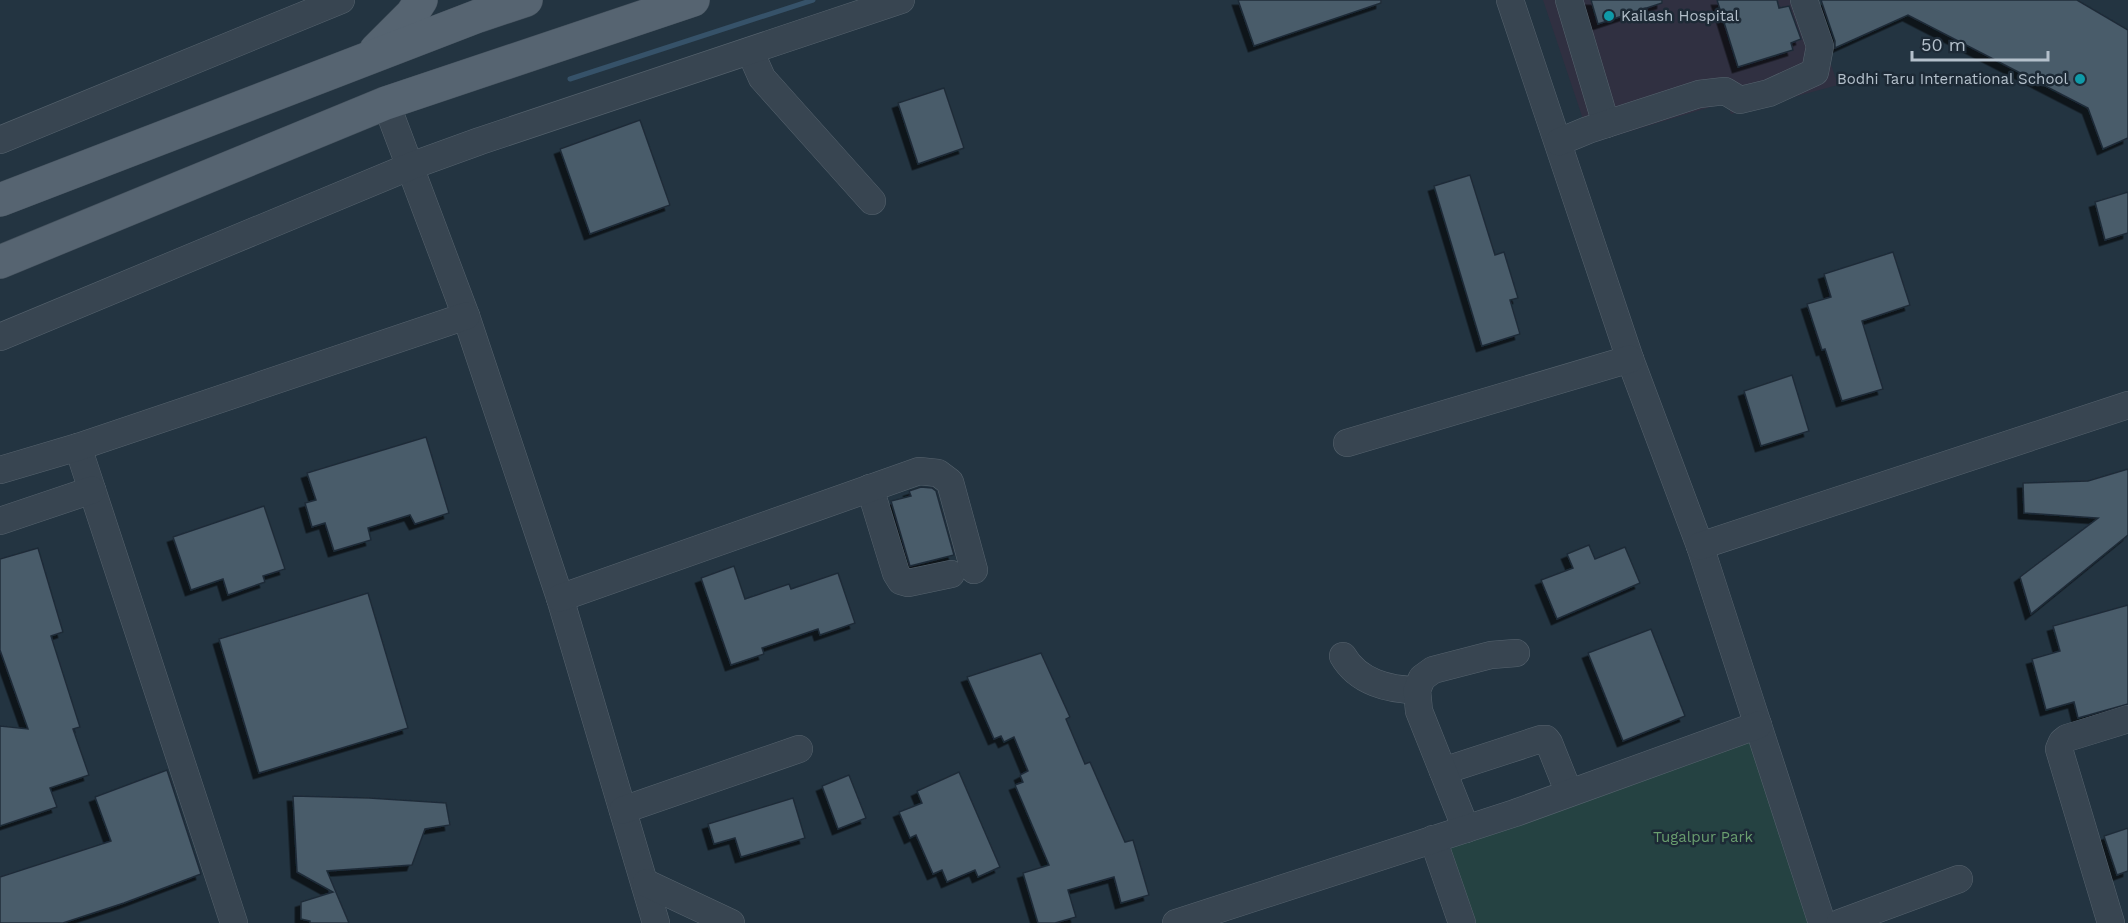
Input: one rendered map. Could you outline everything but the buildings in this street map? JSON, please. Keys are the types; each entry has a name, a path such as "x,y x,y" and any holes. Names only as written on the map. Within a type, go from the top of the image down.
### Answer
{"main road":[{"path":"369,57 412,14 421,0"},
{"path":"0,262 386,103 693,0"},
{"path":"0,200 369,57 475,8 514,2"},
{"path":"0,172 38,184"}],"street":[{"path":"0,140 341,0"},
{"path":"0,337 411,166 901,0"},
{"path":"1510,0 1630,359 1700,546 1822,923"},
{"path":"1569,0 1606,124"},
{"path":"1559,142 1699,94 1725,91 1740,100 1769,93 1815,72 1820,46 1804,0"},
{"path":"750,51 762,78 872,201"},
{"path":"386,103 466,316 560,598 656,923"},
{"path":"0,470 78,447 466,316"},
{"path":"1347,443 1630,359"},
{"path":"1700,546 2128,405"},
{"path":"78,447 234,923"},
{"path":"560,598 870,488 919,471 938,473 950,482 963,572 908,583 901,581 896,573 870,488"},
{"path":"0,521 92,490"},
{"path":"1466,829 1419,711 1417,690 1422,678 1433,670 1491,655 1516,653"},
{"path":"1343,656 1348,665 1360,676 1395,690 1417,690"},
{"path":"2111,923 2059,748 2067,738 2128,719"},
{"path":"1176,923 1466,829 1758,725"},
{"path":"1443,771 1546,739 1569,793"},
{"path":"624,810 799,749"},
{"path":"1434,839 1462,923"},
{"path":"1840,923 1959,879"},
{"path":"646,883 731,923"}],"shaded area":[{"path":"1543,0 1809,0 1838,85 1731,114 1727,102 1591,143"}],"green space":[{"name":"Tugalpur Park","path":"1758,725 1822,923 1462,923 1433,839"}],"waterway":[{"path":"570,79 813,0"}],"place":[{"name":"Kailash Hospital","path":"1609,16"},
{"name":"Bodhi Taru International School","path":"2080,79"}]}
